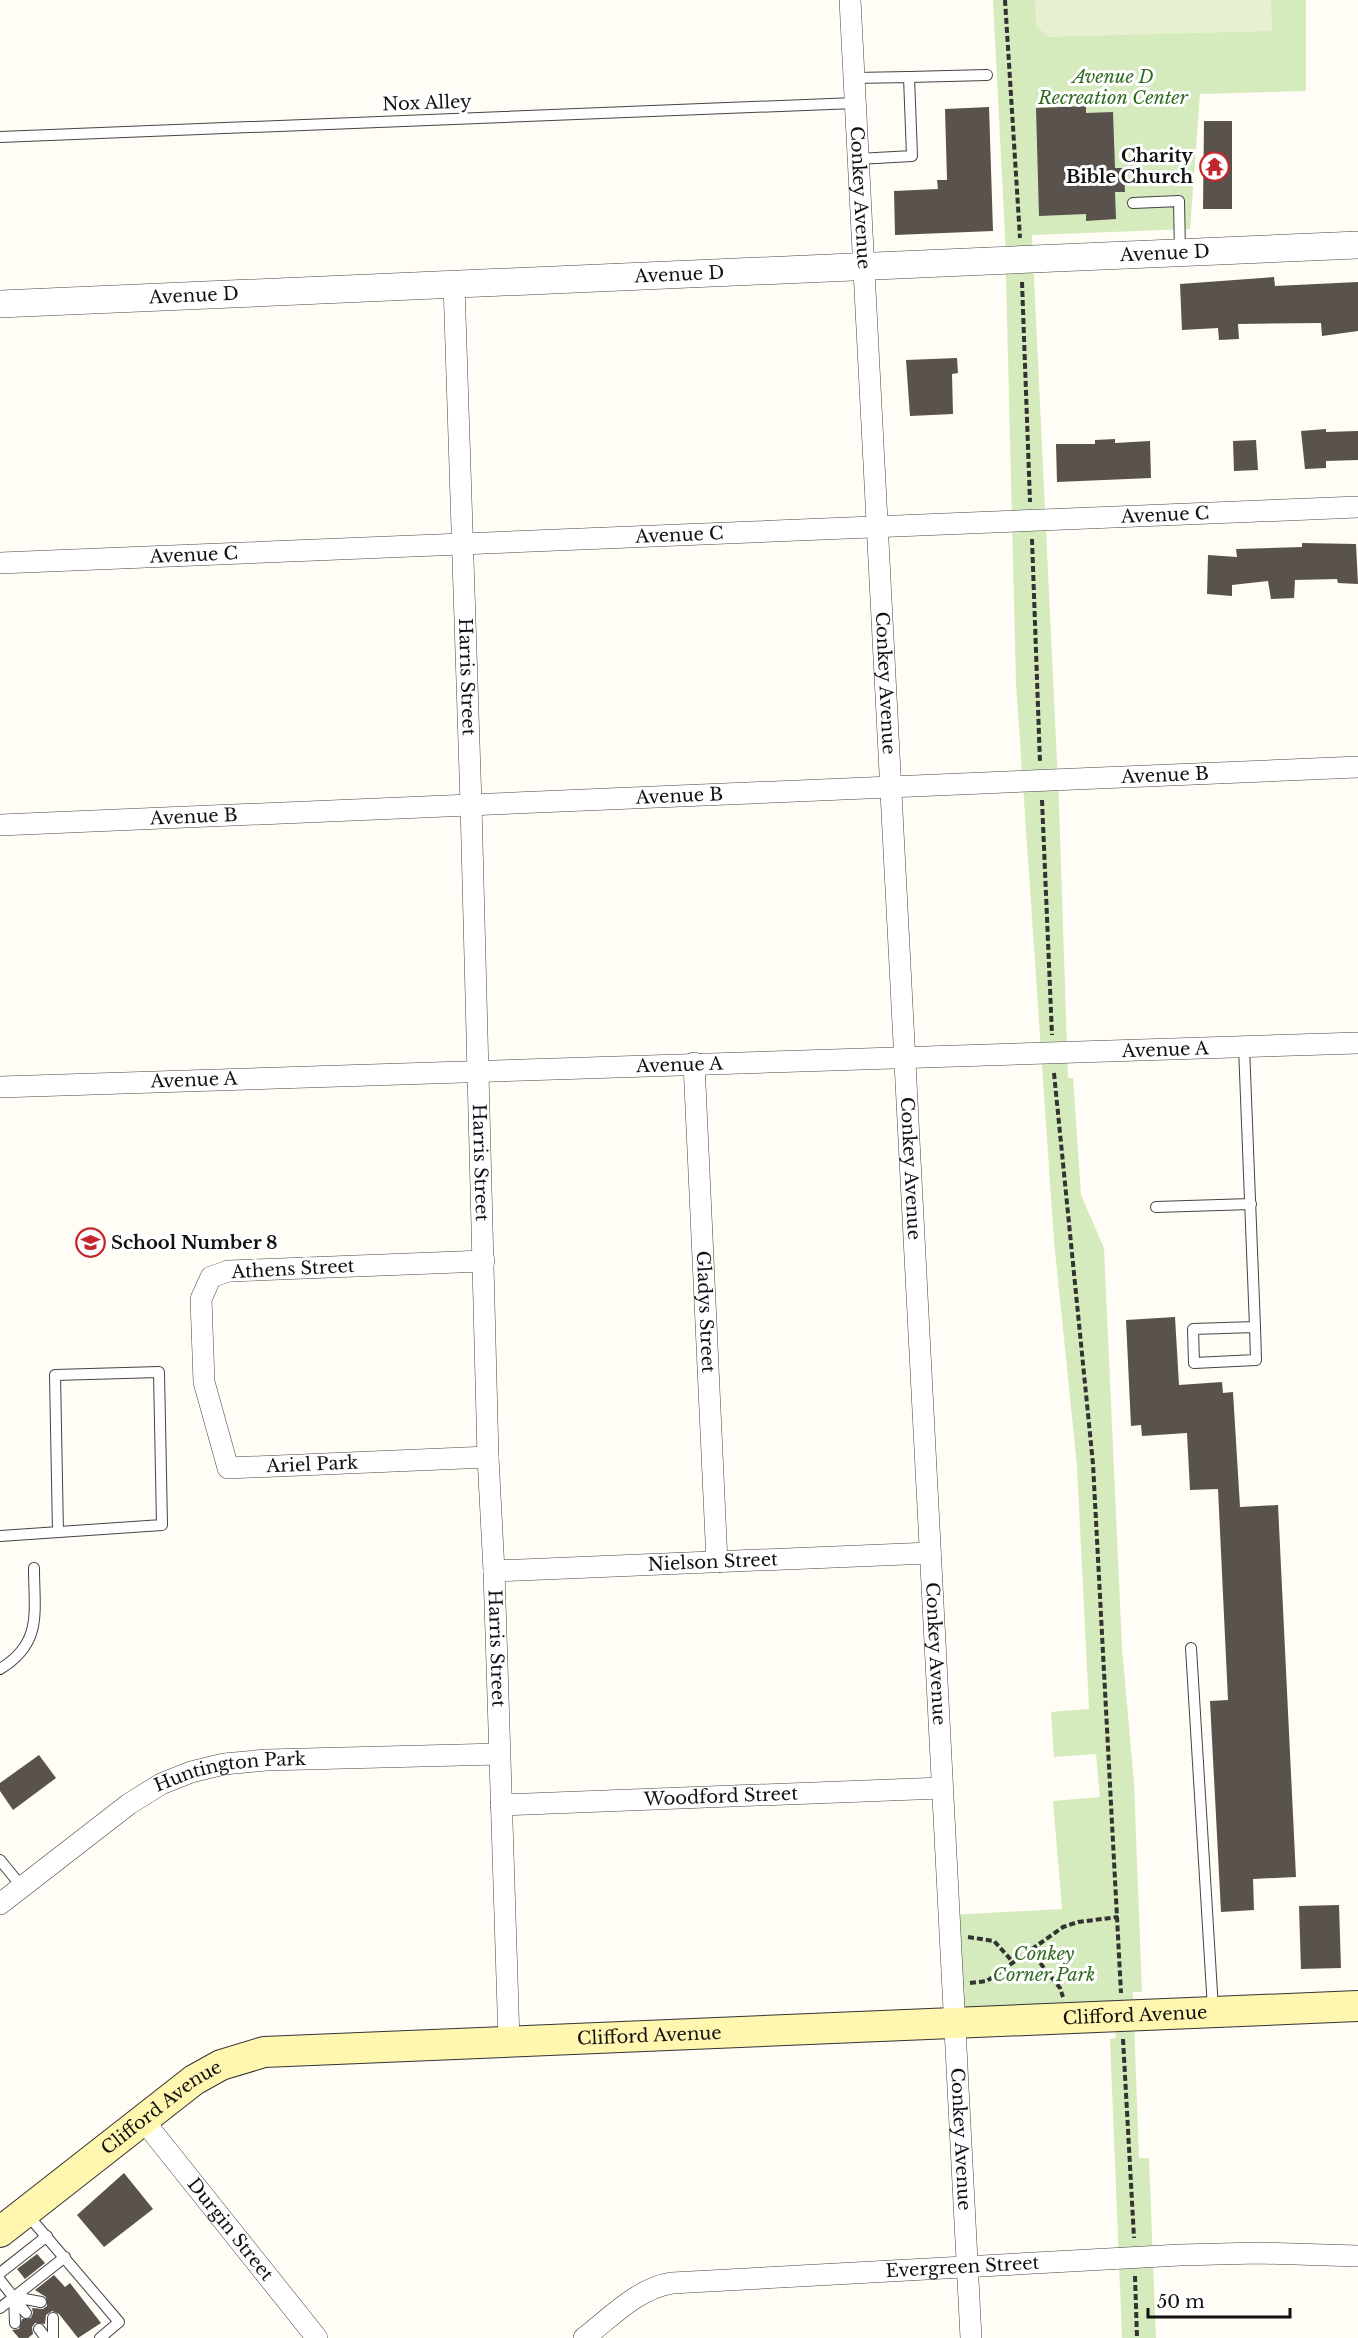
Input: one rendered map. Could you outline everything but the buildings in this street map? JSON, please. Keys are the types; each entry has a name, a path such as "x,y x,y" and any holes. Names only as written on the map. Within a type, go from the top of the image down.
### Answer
{"main road":[{"name":"Clifford Avenue","path":"0,2232 194,2080 222,2065 264,2052 1358,2006"}],"street":[{"name":"Conkey Avenue","path":"850,0 971,2338"},
{"name":"Avenue D","path":"0,304 1358,245"},
{"name":"Harris Street","path":"454,284 471,804 488,1457 495,1571 509,2041"},
{"name":"Avenue C","path":"0,563 1358,507"},
{"name":"Avenue B","path":"0,825 1358,767"},
{"name":"Avenue A","path":"0,1086 478,1069 904,1056 1053,1054 1358,1043"},
{"name":"Gladys Street","path":"694,1063 717,1562"},
{"name":"Athens Street","path":"204,1382 201,1299 211,1277 216,1274 484,1260"},
{"name":"Ariel Park","path":"204,1382 228,1468 488,1457"},
{"name":"Nielson Street","path":"495,1571 930,1553"},
{"name":"Huntington Park","path":"0,1904 129,1804 161,1784 191,1772 224,1764 266,1760 499,1754"},
{"name":"Woodford Street","path":"501,1805 942,1788"},
{"name":"Durgin Street","path":"142,2120 317,2338"},
{"name":"Evergreen Street","path":"584,2338 657,2285 1135,2257 1258,2253 1358,2256"}],"lane":[{"path":"854,78 987,75"},
{"path":"858,159 912,156 909,77"},
{"name":"Nox Alley","path":"0,137 855,103"},
{"path":"1133,202 1179,201 1180,252"},
{"path":"1244,1047 1251,1204 1255,1327 1256,1360 1194,1363 1193,1329 1255,1327"},
{"path":"1156,1207 1251,1204"},
{"path":"0,1536 162,1525 159,1372 55,1375 58,1532"},
{"path":"0,1669 15,1659 32,1637 34,1568"},
{"path":"1191,1648 1214,2012"},
{"path":"0,1860 22,1887"},
{"path":"26,2212 119,2322 100,2338"},
{"path":"0,2273 47,2236"},
{"path":"0,2308 65,2257"},
{"path":"0,2280 26,2313"},
{"path":"14,2297 40,2302"},
{"path":"14,2297 15,2323"},
{"path":"53,2318 53,2338"}],"path":[{"path":"1005,0 1020,245"},
{"path":"1021,273 1030,506"},
{"path":"1032,533 1053,1054 1059,1142 1093,1464 1118,1917 1137,2338"},
{"path":"952,1984 987,1981 1063,1927 1084,1921 1118,1917"},
{"path":"950,1938 985,1938 1000,1946 1012,1962"},
{"path":"1029,1949 1062,1992 1063,2018"}],"green space":[{"path":"993,0 1306,0 1306,91 1200,94 1190,229 1032,235 1059,804 1068,1078 1073,1078 1081,1195 1104,1248 1122,1648 1134,1783 1142,1992 1133,1992 1139,2158 1149,2158 1156,2338 1122,2338 1110,2039 1116,2038 1114,2017 954,2023 948,1915 1062,1909 1053,1801 1100,1797 1096,1754 1054,1757 1051,1712 1089,1709 1077,1466 1054,1241 1016,683 1005,236"},
{"path":"1035,0 1271,0 1272,31 1048,37 1036,26"}],"place":[{"name":"Charity Bible Church","path":"1214,166"},
{"name":"School Number 8","path":"90,1243"}],"park label":[{"name":"Avenue D Recreation Center","path":"1113,88"},
{"name":"Conkey Corner Park","path":"1044,1964"}]}
